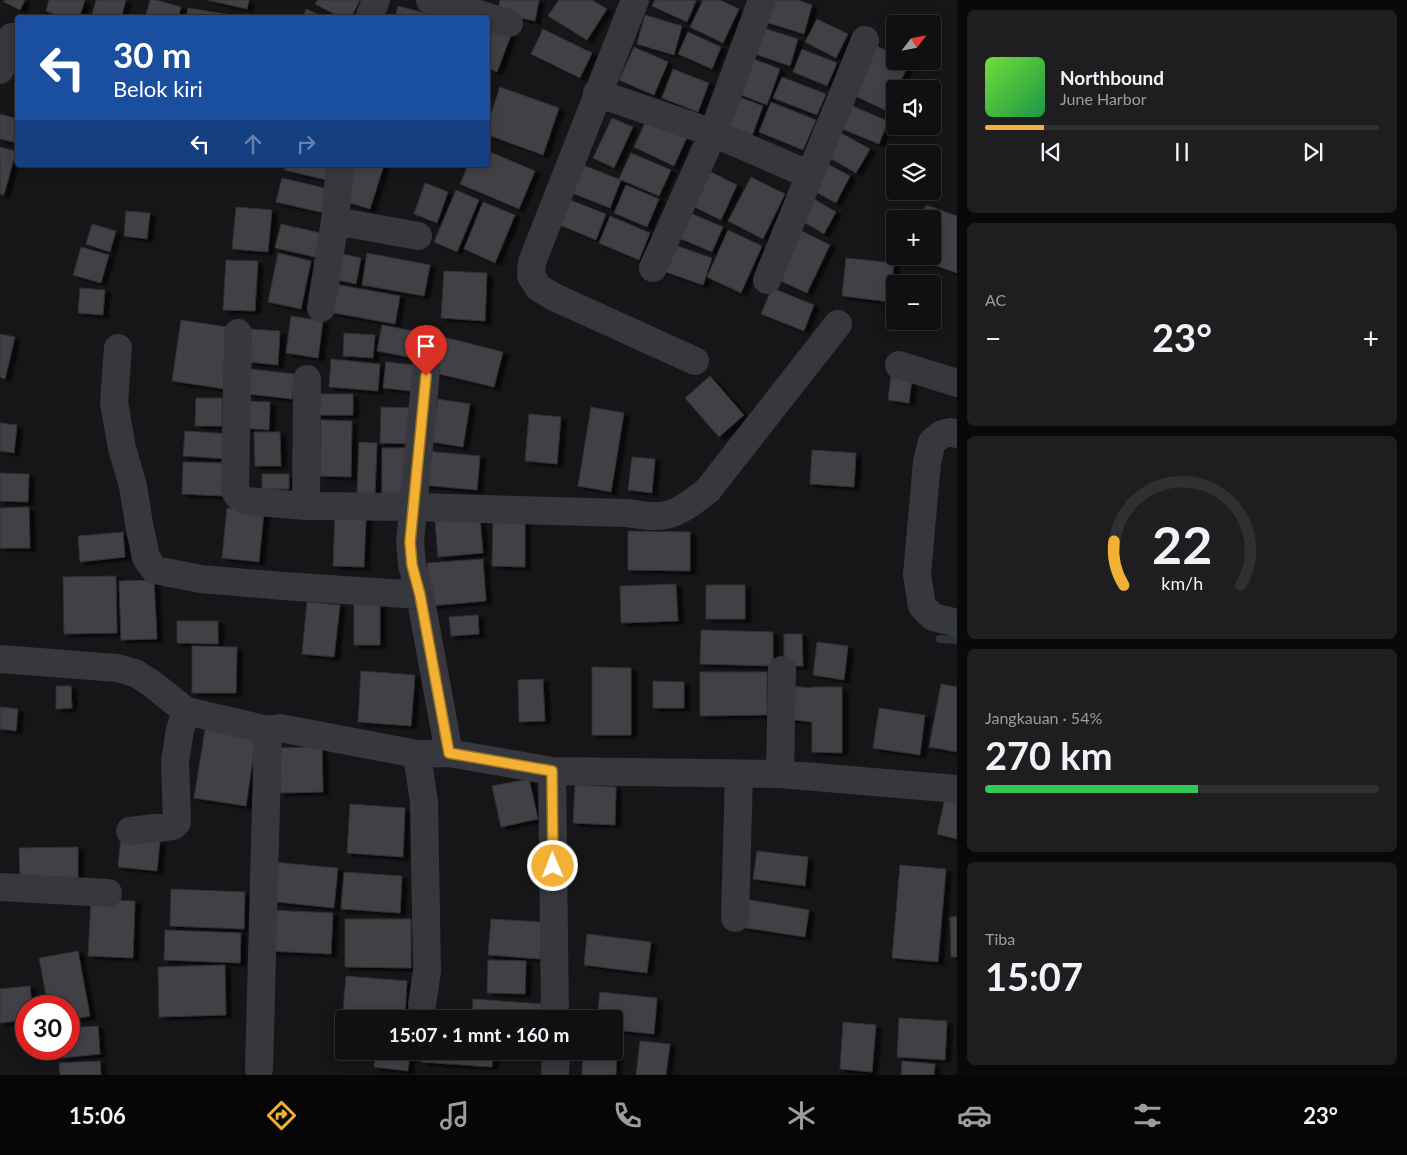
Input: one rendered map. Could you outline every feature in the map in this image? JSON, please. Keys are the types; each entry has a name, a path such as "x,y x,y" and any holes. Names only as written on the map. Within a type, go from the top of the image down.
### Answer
{"street":[{"path":"370,15 376,0"},
{"path":"430,0 482,15"},
{"path":"635,0 532,262 531,276 539,288 554,297 695,360"},
{"path":"654,268 713,133 762,0"},
{"path":"490,17 509,23"},
{"path":"0,70 12,38"},
{"path":"766,280 865,40"},
{"path":"597,93 713,133 810,175"},
{"path":"321,308 335,221 340,167"},
{"path":"335,221 418,236"},
{"path":"238,333 235,491 237,496 242,499 306,506 626,513 656,516 689,506 708,490 838,324"},
{"path":"429,339 410,542 412,565 420,595 449,753"},
{"path":"118,348 114,403 122,448 133,486 144,549 150,565 155,570 201,579 420,595"},
{"path":"899,365 957,383"},
{"path":"306,379 306,506"},
{"path":"957,434 950,432 942,434 932,442 928,462 917,575 922,606 933,617 957,623"},
{"path":"0,660 117,668 135,673 186,710 268,730 280,728 417,754 449,753 552,771 780,774 957,789"},
{"path":"780,774 782,670"},
{"path":"130,831 173,826 177,822 176,761 180,730 186,710"},
{"path":"259,1069 268,730"},
{"path":"417,754 424,802 427,971 422,1005"},
{"path":"552,771 556,1010"},
{"path":"735,918 739,774"},
{"path":"0,887 108,893"},
{"path":"556,1060 556,1075"}],"building":[{"path":"4,0 25,0 20,10 4,2"},
{"path":"49,0 85,0 80,15 57,15 46,11"},
{"path":"96,0 126,0 122,15 92,15"},
{"path":"150,0 181,7 179,15 146,15"},
{"path":"207,0 249,0 247,9"},
{"path":"318,0 360,0 352,15 336,15 315,4"},
{"path":"500,0 539,0 535,21 497,13"},
{"path":"559,0 592,0 607,9 587,40 548,16"},
{"path":"655,0 696,1 687,22 652,6"},
{"path":"703,0 720,0 739,9 723,43 690,27"},
{"path":"768,0 798,0 812,5 804,34 762,21"},
{"path":"398,6 432,15 396,15"},
{"path":"188,8 232,15 187,15"},
{"path":"306,9 320,15 304,15"},
{"path":"645,15 682,26 674,55 637,44"},
{"path":"817,19 848,34 836,58 805,42"},
{"path":"757,26 798,39 790,66 749,52"},
{"path":"490,27 511,35 497,72 490,69"},
{"path":"543,29 592,53 580,78 531,54"},
{"path":"688,32 721,47 712,69 678,54"},
{"path":"874,45 886,50 886,70 906,70 901,80 886,80 886,111 851,94"},
{"path":"634,47 668,62 654,95 619,80"},
{"path":"802,49 837,63 827,86 793,72"},
{"path":"746,56 780,69 767,105 733,92"},
{"path":"673,69 709,83 698,112 662,98"},
{"path":"782,77 826,94 817,115 773,98"},
{"path":"500,87 559,108 543,155 490,136 490,117"},
{"path":"734,95 763,106 752,136 723,125"},
{"path":"771,102 816,120 803,150 759,132"},
{"path":"850,105 886,120 886,126 879,144 840,128"},
{"path":"0,114 15,118 15,142 0,139"},
{"path":"649,114 689,133 674,166 634,147"},
{"path":"612,118 633,127 614,168 593,158"},
{"path":"841,133 870,149 856,173 828,157"},
{"path":"0,147 15,151 15,155 4,195 0,194"},
{"path":"490,152 535,171 519,209 460,184 467,167 490,167"},
{"path":"631,153 671,170 659,196 619,179"},
{"path":"824,162 850,176 836,203 810,189"},
{"path":"583,165 621,180 610,208 572,193"},
{"path":"285,167 330,167 327,180 284,170"},
{"path":"354,167 383,167 370,209 344,201"},
{"path":"705,169 737,185 721,220 688,204"},
{"path":"751,177 785,194 763,239 728,221"},
{"path":"282,178 329,189 324,213 276,202"},
{"path":"425,183 448,192 437,223 414,214"},
{"path":"626,185 659,199 647,227 614,213"},
{"path":"456,190 479,200 457,252 434,242"},
{"path":"565,198 606,214 596,240 555,223"},
{"path":"814,199 836,212 824,234 802,221"},
{"path":"483,202 515,215 495,263 464,249"},
{"path":"926,205 940,210 924,210"},
{"path":"236,207 272,210 268,252 232,249"},
{"path":"683,210 723,227 712,252 672,235"},
{"path":"941,210 957,216 957,273 934,265 941,265"},
{"path":"126,211 150,213 147,239 124,236"},
{"path":"610,216 650,233 639,260 599,243"},
{"path":"92,224 116,231 110,252 86,244"},
{"path":"281,224 320,233 315,257 275,248"},
{"path":"798,229 830,245 807,293 774,278"},
{"path":"728,230 762,246 741,293 707,277"},
{"path":"669,243 712,258 703,285 660,270"},
{"path":"81,247 109,255 101,283 73,275"},
{"path":"278,253 311,261 301,309 268,302"},
{"path":"338,253 361,258 356,284 333,279"},
{"path":"367,253 430,265 424,296 362,285"},
{"path":"846,258 886,262 886,265 894,265 893,275 886,275 886,302 842,296"},
{"path":"226,260 258,261 255,311 223,310"},
{"path":"444,271 487,273 485,321 441,318"},
{"path":"328,283 400,296 395,324 323,311"},
{"path":"80,288 105,290 103,315 78,313"},
{"path":"772,288 814,305 804,331 761,314"},
{"path":"291,316 323,321 318,358 286,353"},
{"path":"181,320 234,328 225,389 172,381"},
{"path":"382,325 413,331 408,357 377,351"},
{"path":"250,329 280,331 278,365 248,362"},
{"path":"344,333 375,335 373,358 343,356"},
{"path":"0,334 15,337 5,379 0,377"},
{"path":"440,336 503,352 494,387 431,372"},
{"path":"331,359 380,364 378,391 329,387"},
{"path":"386,362 414,365 411,391 383,388"},
{"path":"250,369 295,374 292,399 248,394"},
{"path":"892,369 913,371 909,403 888,400"},
{"path":"710,376 744,415 719,437 685,398"},
{"path":"310,394 353,394 353,415 310,415"},
{"path":"196,398 222,398 222,426 195,426"},
{"path":"438,399 470,404 463,447 431,442"},
{"path":"242,401 270,402 269,430 241,428"},
{"path":"381,407 414,408 413,444 380,443"},
{"path":"591,407 624,413 611,492 578,486"},
{"path":"529,414 561,417 557,464 525,461"},
{"path":"321,420 352,421 351,477 320,476"},
{"path":"0,423 17,425 14,453 0,451"},
{"path":"185,431 230,434 229,459 183,456"},
{"path":"254,432 280,432 281,466 255,466"},
{"path":"359,442 377,443 375,495 357,494"},
{"path":"382,448 409,448 408,494 382,494"},
{"path":"812,450 856,453 854,487 810,484"},
{"path":"426,451 480,456 477,490 423,485"},
{"path":"632,457 655,459 652,493 628,490"},
{"path":"183,462 225,463 224,496 182,494"},
{"path":"0,473 29,474 28,502 0,501"},
{"path":"262,474 289,474 289,489 262,489"},
{"path":"29,507 30,548 0,548 0,508"},
{"path":"227,508 264,512 259,562 222,558"},
{"path":"335,515 366,517 364,567 333,566"},
{"path":"480,518 483,553 438,557 435,521"},
{"path":"493,521 525,522 525,567 492,566"},
{"path":"628,531 690,532 690,571 628,570"},
{"path":"123,532 125,557 80,562 78,536"},
{"path":"483,559 486,601 430,606 427,563"},
{"path":"116,576 117,633 64,634 63,577"},
{"path":"154,580 157,639 121,640 119,581"},
{"path":"676,584 678,621 621,623 620,586"},
{"path":"706,585 745,585 745,619 706,619"},
{"path":"307,602 340,605 334,657 302,654"},
{"path":"354,603 380,603 380,645 354,645"},
{"path":"478,615 479,634 451,636 449,617"},
{"path":"177,621 218,621 218,644 177,643"},
{"path":"701,630 773,632 773,666 700,664"},
{"path":"784,634 802,634 803,666 784,666"},
{"path":"817,642 848,646 844,680 813,675"},
{"path":"192,646 237,647 236,693 192,693"},
{"path":"592,667 631,668 631,735 592,735"},
{"path":"361,671 415,675 411,726 358,722"},
{"path":"700,672 767,672 767,715 700,716"},
{"path":"543,679 545,721 519,722 518,680"},
{"path":"653,681 684,682 684,708 653,708"},
{"path":"941,684 957,687 957,752 929,747"},
{"path":"56,686 71,686 72,708 56,709"},
{"path":"789,686 812,688 842,687 842,753 812,752 812,722 786,719"},
{"path":"0,707 18,709 16,731 0,729"},
{"path":"879,708 925,715 920,755 873,748"},
{"path":"206,724 257,732 246,806 194,798"},
{"path":"322,747 323,792 280,793 279,748"},
{"path":"529,779 538,819 501,827 492,786"},
{"path":"575,785 616,787 615,825 573,823"},
{"path":"945,798 957,801 957,839 937,834"},
{"path":"350,804 405,808 403,857 347,853"},
{"path":"121,837 160,841 157,871 118,867"},
{"path":"78,847 78,879 20,879 19,848"},
{"path":"757,851 808,857 805,886 753,879"},
{"path":"272,862 338,868 334,908 268,901"},
{"path":"900,865 946,869 938,962 892,958"},
{"path":"344,872 402,876 400,913 341,909"},
{"path":"171,889 245,892 244,929 170,926"},
{"path":"91,899 135,901 133,958 88,956"},
{"path":"745,899 809,910 805,937 740,927"},
{"path":"269,910 333,913 331,954 267,951"},
{"path":"957,916 957,957 951,957 950,917"},
{"path":"345,919 411,919 411,968 345,967"},
{"path":"491,919 543,922 540,959 488,955"},
{"path":"165,930 241,933 240,963 164,960"},
{"path":"587,934 651,942 647,973 584,965"},
{"path":"78,951 90,1016 80,1018 80,995 46,995 39,958"},
{"path":"488,960 526,961 525,994 487,993"},
{"path":"225,965 226,1015 159,1017 158,967"},
{"path":"346,976 407,981 405,1010 343,1010"},
{"path":"30,986 31,995 15,995 15,1021 0,1023 0,989"},
{"path":"600,992 657,998 654,1034 623,1031 623,1010 598,1010"},
{"path":"473,999 542,1004 542,1010 472,1010"},
{"path":"899,1018 947,1021 945,1060 897,1057"},
{"path":"843,1022 876,1025 872,1072 840,1069"},
{"path":"98,1026 100,1054 80,1056 80,1027"},
{"path":"640,1041 670,1044 666,1075 636,1075"},
{"path":"374,1060 409,1060 408,1071 374,1067"},
{"path":"421,1060 492,1060 492,1067 421,1062"},
{"path":"583,1060 616,1060 616,1075 582,1075"},
{"path":"100,1061 101,1075 60,1075 59,1063"},
{"path":"902,1061 935,1064 934,1075 901,1075"}],"waterway":[{"path":"940,639 957,640"}],"route":[{"path":"426,376 410,542 412,565 420,595 449,753 552,771 553,866"}]}
